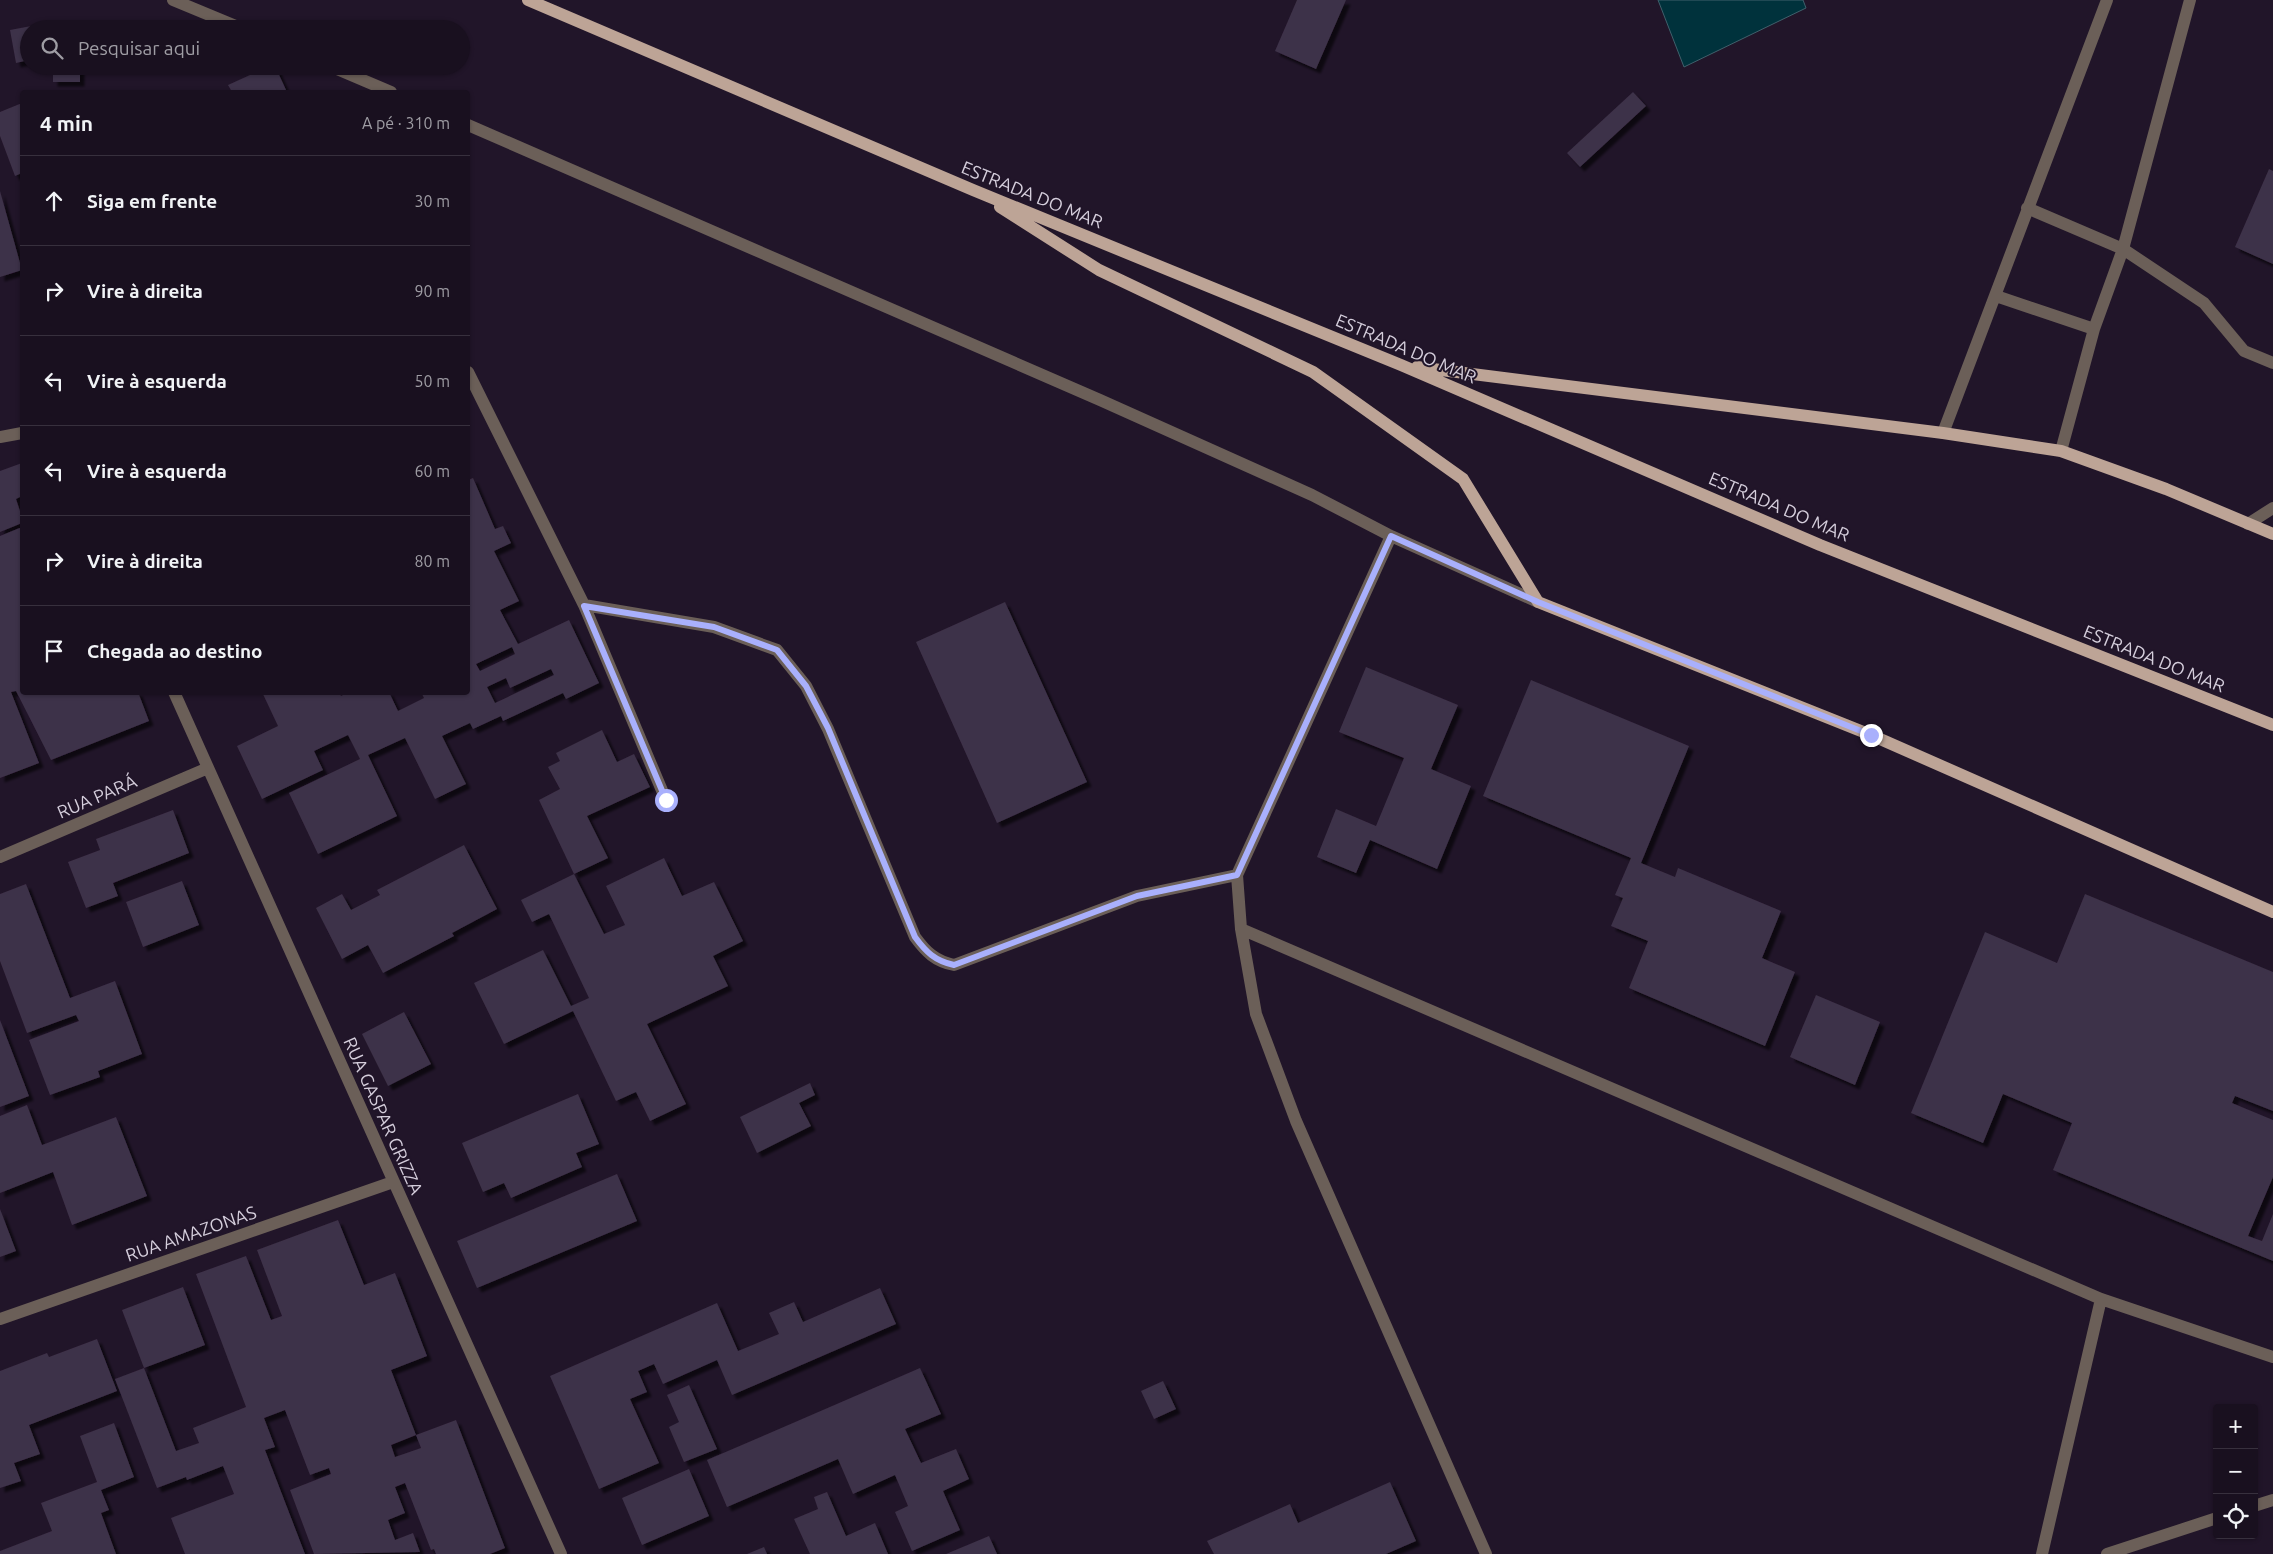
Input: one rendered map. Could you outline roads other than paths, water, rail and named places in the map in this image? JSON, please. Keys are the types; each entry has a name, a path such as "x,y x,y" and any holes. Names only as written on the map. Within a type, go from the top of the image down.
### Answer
{"main road":[{"name":"ESTRADA DO MAR","path":"528,0 974,190 1401,365 1820,545 2273,725"},
{"path":"974,190 1100,270 1312,372 1463,479 1538,602 1871,735 2273,912"},
{"path":"1401,365 1943,432 2061,451 2166,490 2273,534"}],"street":[{"path":"173,0 221,20"},
{"path":"1943,432 2107,0"},
{"path":"2061,451 2094,329 2123,249 2190,0"},
{"path":"351,75 386,90"},
{"path":"470,126 1100,400 1312,495 1391,536 1538,602"},
{"path":"2027,208 2123,249 2204,302 2244,351 2273,362"},
{"path":"1996,296 2094,329"},
{"path":"470,376 584,606 666,800"},
{"path":"0,437 20,432"},
{"path":"2248,524 2273,508"},
{"path":"1391,536 1237,875 1241,929 1256,1014 1296,1121 1486,1554"},
{"path":"584,606 714,627 777,650 806,686 828,728 915,937 927,954 941,962 954,965 1137,896 1237,875"},
{"name":"RUA GASPAR GRIZZA","path":"175,695 561,1554"},
{"name":"RUA PARÁ","path":"0,857 208,768"},
{"path":"1241,929 2101,1299 2273,1357"},
{"name":"RUA AMAZONAS","path":"0,1320 393,1182"},
{"path":"2042,1554 2101,1299"},
{"path":"2258,1505 2273,1500"},
{"path":"2107,1554 2213,1519"}]}
